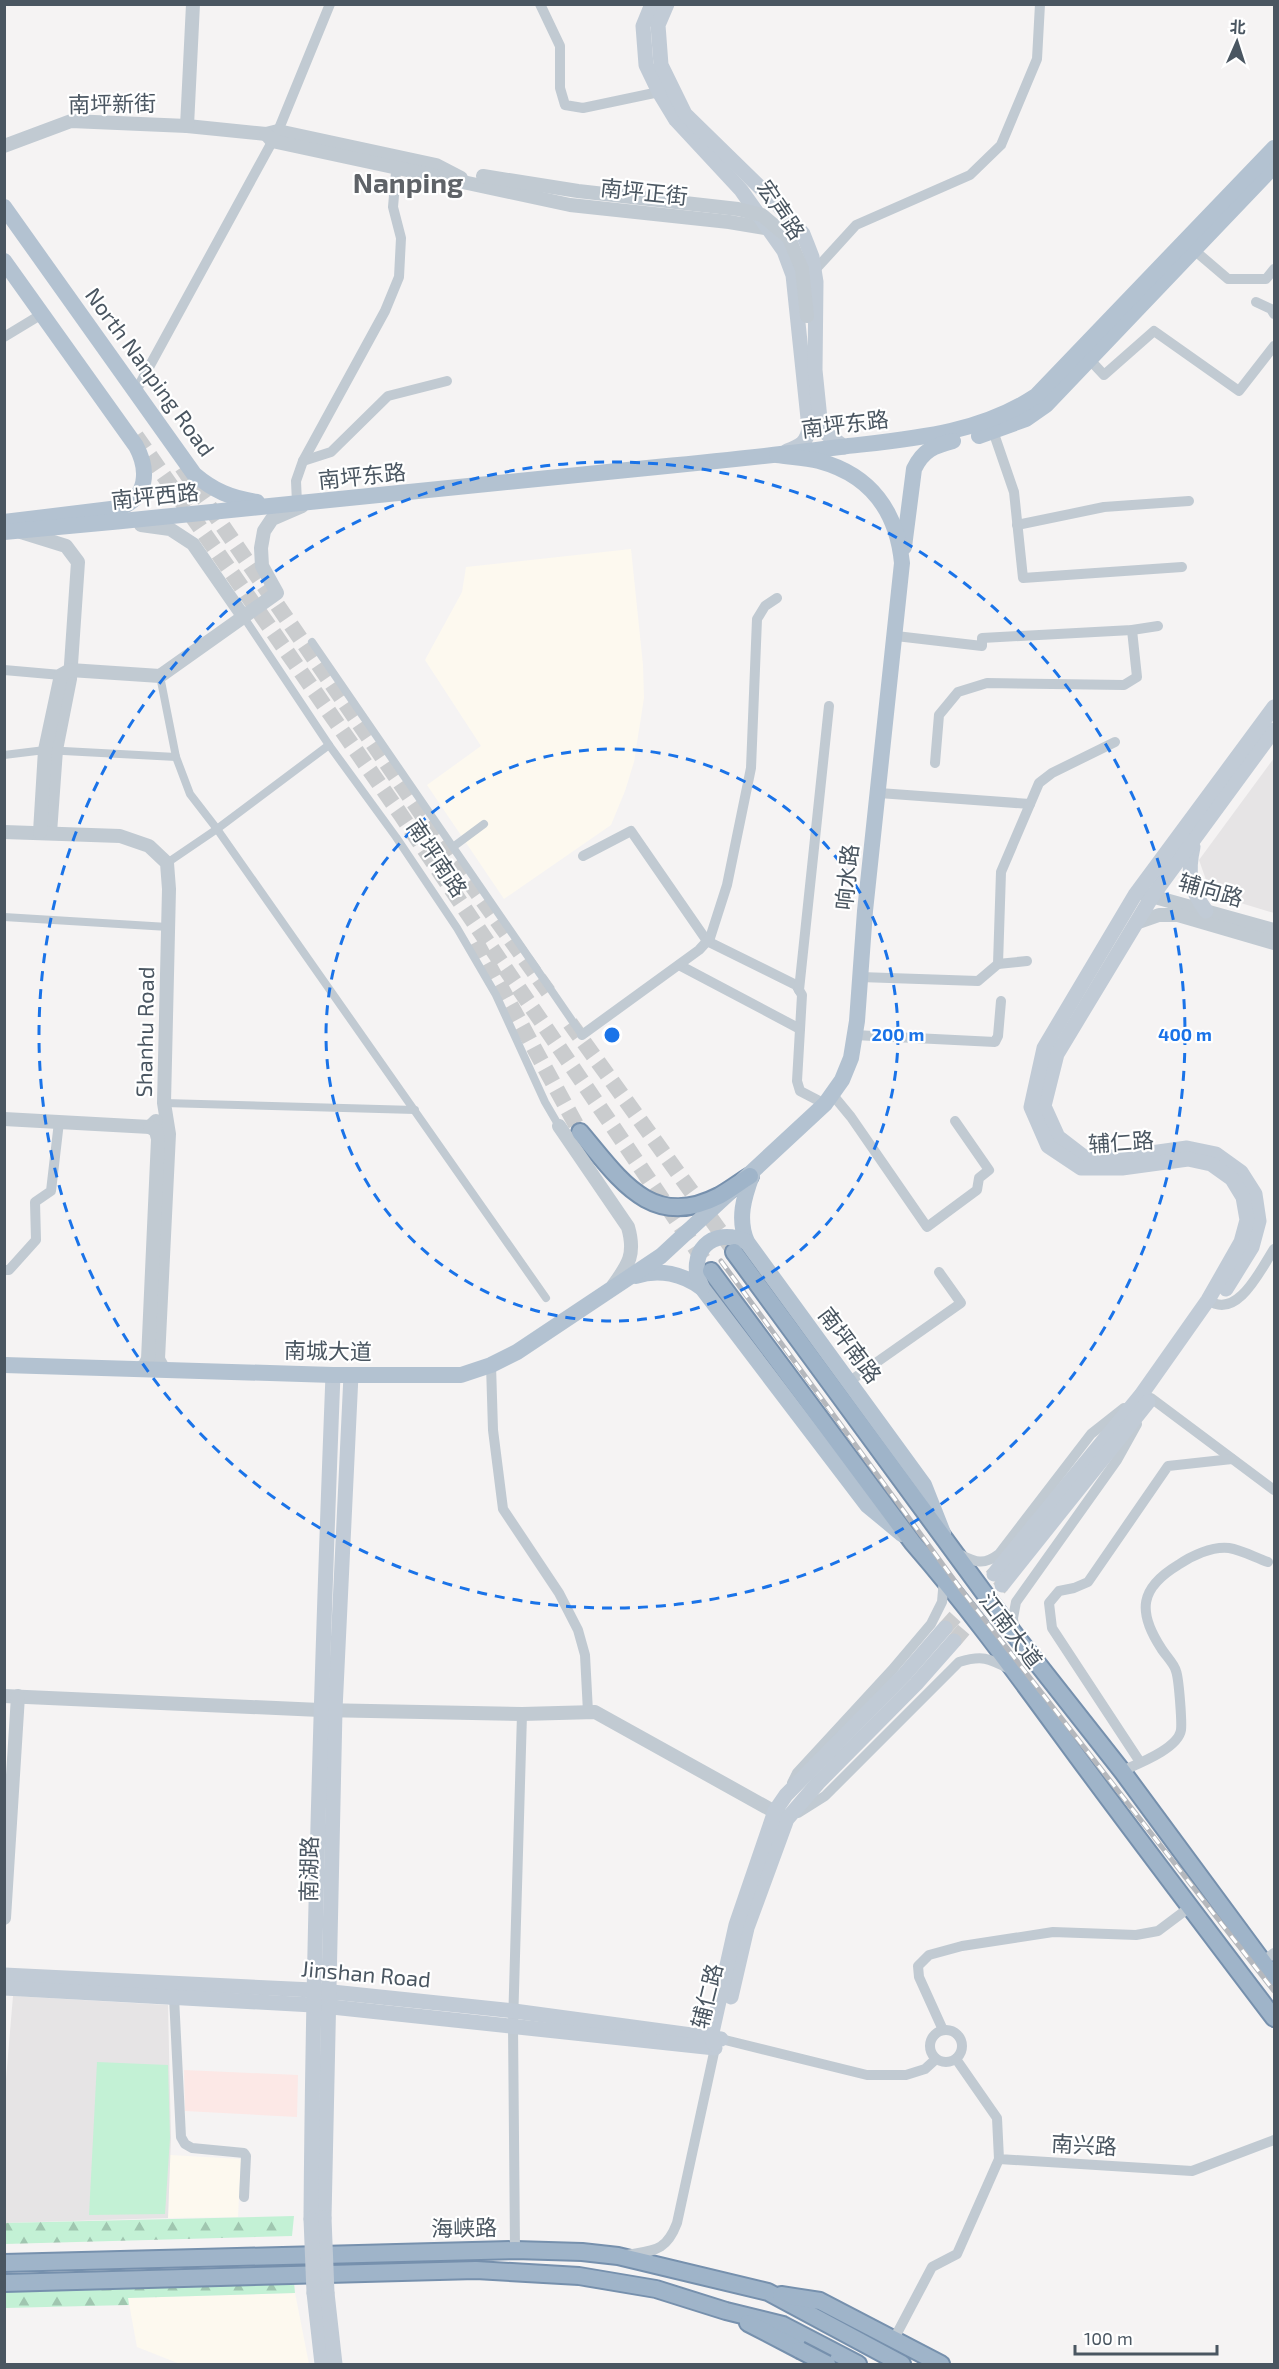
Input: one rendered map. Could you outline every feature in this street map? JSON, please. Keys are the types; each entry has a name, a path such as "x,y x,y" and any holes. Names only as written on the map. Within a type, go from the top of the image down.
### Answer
{"highway":[{"path":"580,1132 621,1182 640,1197 660,1204 680,1207 700,1203 720,1195 752,1174"},
{"name":"江南大道","path":"740,1247 1015,1635 1272,1966"},
{"name":"江南大道","path":"711,1271 913,1543 944,1578 1015,1671 1275,2018"},
{"name":"海峡路","path":"4,2264 515,2250 582,2252 618,2256 768,2292 902,2364"},
{"name":"海峡路","path":"4,2283 477,2271 579,2276 656,2289 726,2311 783,2325 858,2364"},
{"path":"768,2292 820,2301 941,2364"},
{"path":"726,2311 827,2364"}],"main road":[{"name":"宏声路","path":"652,4 643,26 646,65 659,92 676,120 741,190 766,229 784,251 793,275 809,428 808,437 803,444 777,455"},
{"name":"宏声路","path":"667,4 658,25 661,65 685,114 779,206 802,234 812,257 817,315 815,370 822,427 827,434 844,447"},
{"name":"南坪东路","path":"921,445 1013,411 1036,396 1275,148"},
{"name":"南坪东路","path":"303,504 844,447 933,446 993,431 1026,419 1036,412 1090,360 1275,166"},
{"name":"North Nanping Road","path":"4,207 194,474 220,493 237,499 303,504"},
{"path":"4,261 136,446 145,468 145,481 137,499 129,505 9,528"},
{"path":"902,563 914,469 921,445"},
{"name":"响水路","path":"624,1281 661,1256 752,1174 828,1099 842,1080 851,1058 896,636 902,563 900,541 888,511 865,485 828,464 777,455"},
{"name":"南坪西路","path":"9,528 111,523 303,504"},
{"name":"辅仁路","path":"1212,1303 1241,1242 1246,1220 1243,1197 1232,1179 1211,1164 1188,1159 1122,1168 1081,1168 1048,1146 1031,1107 1044,1048 1135,895 1275,707"},
{"name":"辅仁路","path":"998,1580 1146,1396 1252,1247 1259,1221 1255,1194 1241,1172 1216,1154 1187,1148 1122,1157 1084,1156 1058,1137 1044,1106 1057,1054 1153,895 1275,730"},
{"path":"1194,841 1189,863 1189,876 1197,898 1206,910"},
{"name":"南坪南路","path":"752,1174 742,1214 743,1232 740,1247 850,1382 924,1485 951,1546"},
{"path":"740,1247 737,1237 715,1238 707,1242 699,1252 695,1264 696,1275 702,1288 867,1504 913,1543"},
{"path":"624,1281 643,1274 673,1273 690,1279 702,1288"},
{"name":"南城大道","path":"4,1365 333,1375 461,1375 491,1365 517,1352 624,1281"},
{"path":"322,2364 313,1997 327,1710 333,1375"},
{"name":"南湖路","path":"318,2218 329,1999 327,1710 351,1375"},
{"name":"辅仁路","path":"716,2041 736,1925 781,1815 786,1795 905,1674 945,1628"},
{"name":"辅仁路","path":"781,1815 818,1783 916,1684 954,1641"},
{"name":"Jinshan Road","path":"4,1975 313,1997 716,2041"},
{"name":"Jinshan Road","path":"4,1989 174,1997 313,1997"},
{"path":"320,2293 335,2364"}],"street":[{"name":"南坪新街","path":"187,126 193,4"},
{"path":"136,391 272,136 330,4"},
{"path":"540,4 560,46 560,88 565,105 583,108 659,92"},
{"path":"814,270 856,225 970,176 1002,145 1036,59 1040,4"},
{"name":"南坪新街","path":"4,146 71,121 187,126 272,136"},
{"name":"南坪正街","path":"272,136 482,182 570,205 729,222 802,234"},
{"path":"4,670 67,675 160,676 278,593 262,567 261,548 264,531 272,519 303,504 296,481 303,461 385,311 399,277 401,238 393,207 397,164"},
{"name":"南坪正街","path":"397,164 436,165 482,182"},
{"path":"482,182 578,190 738,209 762,215 789,238 802,269 815,370"},
{"path":"1194,250 1228,279 1266,279 1275,269"},
{"path":"1256,302 1271,309 1275,314"},
{"path":"4,337 42,314"},
{"path":"1090,360 1104,375 1154,331 1239,391 1275,346"},
{"path":"303,461 331,452 388,396 447,381"},
{"path":"993,431 1014,492 1023,578 1182,567"},
{"path":"1017,525 1104,507 1189,501"},
{"name":"南坪南路","path":"111,523 158,526 182,536 200,552 329,745 457,928 496,995 545,1102 616,1208 630,1233 632,1252 629,1263 610,1291"},
{"path":"9,528 66,546 78,562 67,675 51,750 45,833"},
{"path":"582,1035 699,950 710,938 727,885 751,768 758,619 765,606 777,598"},
{"path":"896,636 982,646 982,638 1132,630 1158,626"},
{"path":"935,763 939,715 958,692 987,683 1124,685 1137,677 1132,630"},
{"name":"南坪南路","path":"312,642 582,1035"},
{"path":"160,676 176,757 190,794 217,829 546,1298"},
{"path":"799,990 829,706"},
{"path":"998,964 1001,872 1039,783 1115,742"},
{"path":"4,832 120,837 149,846 166,863 217,829 329,745"},
{"path":"4,755 51,750 176,757"},
{"path":"879,793 1030,804"},
{"path":"453,847 484,824"},
{"path":"583,856 631,831 707,941 796,985 802,995 797,1081 800,1091 828,1099 851,1117 927,1227 977,1190 979,1178 989,1170 955,1121"},
{"name":"Shanhu Road","path":"164,1370 158,1359 170,1134 164,1102 168,927 166,863"},
{"name":"辅向路","path":"1135,895 1153,895 1275,930"},
{"name":"辅向路","path":"1136,923 1159,915 1178,915 1275,943"},
{"path":"4,917 168,927"},
{"path":"860,977 978,981 998,964 1027,961"},
{"path":"679,965 800,1029"},
{"path":"854,1035 995,1042 998,1036 1001,1002"},
{"path":"150,1127 160,1118 164,1102 415,1110"},
{"path":"4,1119 150,1127 156,1131 158,1139 149,1348 148,1359 139,1369"},
{"path":"4,1270 9,1270 36,1240 35,1202 51,1191 59,1122"},
{"path":"1212,1303 1228,1305 1242,1297 1275,1249"},
{"path":"850,1382 961,1303 939,1272"},
{"path":"491,1365 493,1430 503,1509 559,1593 578,1630 585,1655 588,1712"},
{"path":"951,1546 975,1562 990,1560 999,1554 1091,1434 1146,1396"},
{"path":"1146,1396 1275,1491"},
{"path":"1015,1635 1013,1618 1016,1602 1118,1460 1146,1396"},
{"path":"1140,1762 1052,1628 1049,1603 1059,1591 1088,1582 1168,1466 1232,1459"},
{"path":"1122,1771 1152,1757 1176,1740 1181,1731 1176,1669 1152,1635 1145,1616 1146,1597 1156,1579 1179,1563 1209,1550 1229,1548 1268,1562"},
{"path":"786,1795 797,1773 931,1624 942,1602 944,1578"},
{"path":"4,1918 11,1696 327,1710 522,1714 595,1712 781,1815 825,1796 958,1662 975,1657 989,1658 1015,1671"},
{"path":"515,2250 514,2018 522,1714"},
{"path":"943,2030 918,1977 918,1966 929,1955 962,1946 1053,1932 1136,1935 1158,1931 1190,1907"},
{"path":"174,1997 180,2137 192,2148 244,2153 246,2156 244,2197"},
{"path":"943,2030 957,2033 962,2041 962,2051 956,2059 946,2062 936,2059 930,2050 931,2039 938,2031 943,2030"},
{"path":"618,2256 660,2249 672,2238 716,2041 867,2075 906,2075 925,2069 936,2059"},
{"path":"894,2339 932,2267 957,2254 999,2159 997,2118 956,2059"},
{"name":"南兴路","path":"999,2159 1192,2171 1275,2140"}],"shaded area":[{"path":"631,549 643,665 644,698 634,762 625,791 611,825 504,899 427,785 481,746 425,660 462,592 466,567"},
{"path":"1274,758 1274,913 1211,894 1199,860"},
{"path":"13,1996 168,2005 171,2138 168,2218 5,2223 4,2103"},
{"path":"184,2070 298,2075 297,2117 185,2111"},
{"path":"170,2155 241,2159 238,2217 168,2218"},
{"path":"295,2293 309,2364 180,2364 137,2347 128,2298"}],"green space":[{"path":"97,2062 168,2065 170,2138 165,2214 89,2215"},
{"path":"294,2216 292,2236 5,2244 5,2223"},
{"path":"294,2282 295,2293 128,2298 129,2305 5,2308 4,2290"}],"tunnel":[{"path":"136,436 401,815 711,1271"},
{"path":"182,467 445,848 552,997"},
{"path":"476,942 580,1132"},
{"path":"570,1023 732,1248"},
{"path":"945,1628 994,1574"},
{"path":"954,1641 1002,1585"}],"railway":[{"path":"721,1261 960,1588 1274,1991"}],"district":[{"name":"Nanping","path":"408,183"}]}
